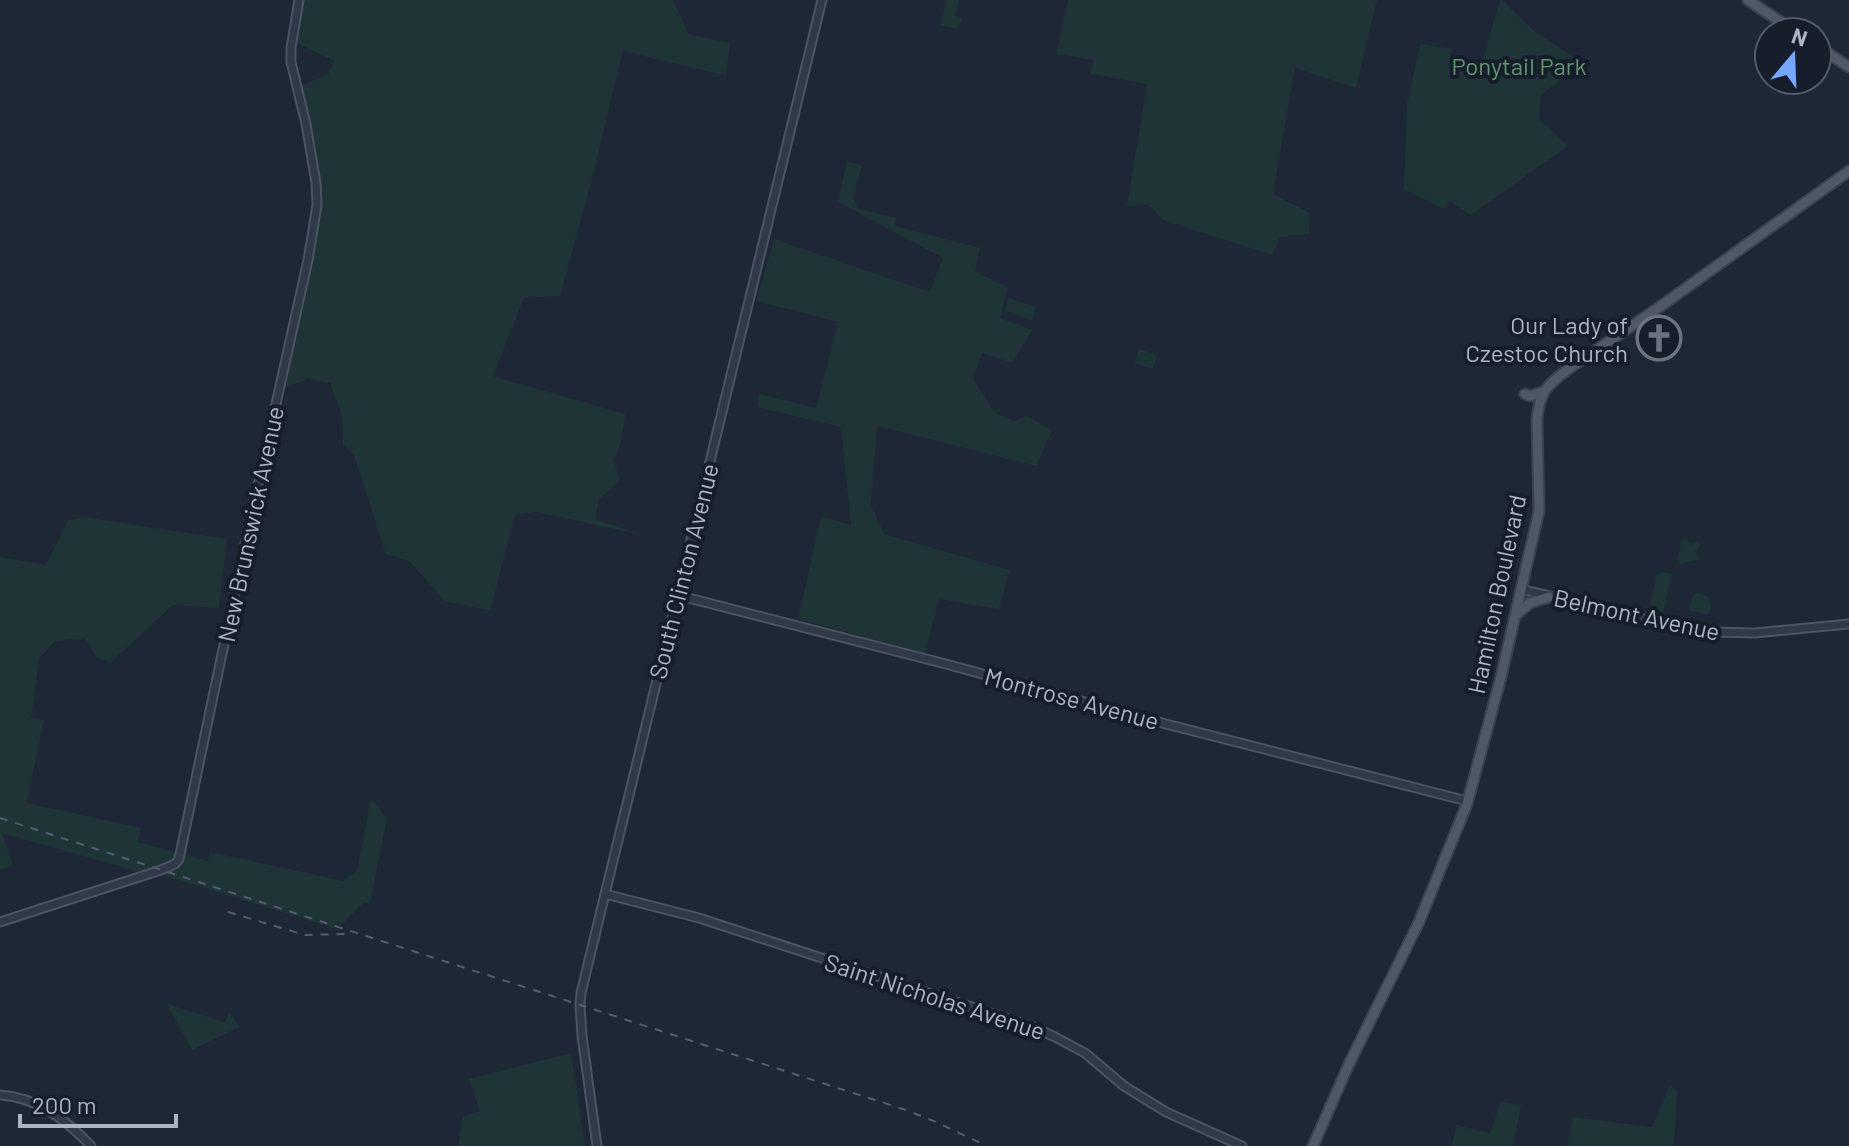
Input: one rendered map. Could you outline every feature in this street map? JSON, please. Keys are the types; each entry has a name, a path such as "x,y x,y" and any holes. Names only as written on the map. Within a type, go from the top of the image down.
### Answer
{"main road":[{"path":"1748,0 1772,16"},
{"path":"1525,394 1530,396 1543,392 1567,370 1849,171"},
{"name":"Hamilton Boulevard","path":"1313,1146 1349,1064 1419,922 1467,801 1501,677 1539,511 1537,420 1543,392"},
{"path":"1515,616 1530,603 1549,597"}],"street":[{"name":"New Brunswick Avenue","path":"0,922 161,870 175,864 179,858 308,260 317,205 306,124 291,62 299,0"},
{"name":"South Clinton Avenue","path":"597,1146 580,1005 586,971 822,0"},
{"name":"Belmont Avenue","path":"1521,589 1712,632 1755,633 1849,624"},
{"name":"Montrose Avenue","path":"677,595 1467,801"},
{"name":"Saint Nicholas Avenue","path":"605,894 699,918 1033,1027 1085,1053 1124,1086 1166,1112 1242,1146"},
{"path":"0,1095 22,1099 49,1110 91,1146"}],"green space":[{"path":"300,0 673,0 689,34 730,43 726,76 623,51 560,296 524,298 493,376 625,414 622,440 614,460 620,481 599,499 595,519 642,535 536,512 515,515 490,611 445,601 409,561 386,554 354,455 343,445 342,416 330,383 308,379 283,389 319,191 296,88 328,74 335,61 292,41"},
{"path":"946,0 959,0 955,15 962,18 958,29 941,25"},
{"path":"1068,0 1377,0 1356,88 1295,68 1273,194 1310,213 1309,234 1280,237 1272,255 1163,220 1149,205 1127,206 1147,84 1090,74 1093,60 1056,54"},
{"name":"Ponytail Park","path":"1500,0 1535,32 1583,63 1541,95 1539,119 1568,146 1471,215 1450,201 1444,209 1404,189 1407,104 1420,44 1453,49 1450,59 1479,72"},
{"path":"847,161 862,165 853,198 860,209 896,218 895,226 980,248 975,271 1008,288 1000,318 1032,330 1012,363 982,353 973,379 995,413 1014,421 1027,415 1052,431 1036,466 877,426 871,504 884,534 1010,570 999,609 939,599 925,653 798,619 821,516 851,525 841,427 757,407 759,394 816,408 838,322 756,301 774,239 930,292 943,258 838,202"},
{"path":"1009,298 1036,307 1032,320 1005,311"},
{"path":"1139,349 1157,355 1153,369 1134,363"},
{"path":"85,517 227,539 219,608 173,605 110,663 96,657 85,638 55,641 39,659 31,718 44,720 27,803 141,828 138,842 208,861 210,852 344,881 357,870 371,799 387,818 370,904 364,902 337,929 162,875 132,870 2,833 13,865 0,870 0,557 46,565 68,520"},
{"path":"1683,539 1691,545 1697,541 1701,546 1695,551 1697,560 1679,564 1677,559"},
{"path":"1657,573 1672,574 1663,612 1649,609"},
{"path":"1694,593 1708,597 1711,607 1708,615 1689,610"},
{"path":"167,1004 225,1022 229,1013 240,1027 192,1050"},
{"path":"571,1053 585,1146 458,1146 463,1117 480,1111 469,1079"},
{"path":"1670,1085 1677,1090 1674,1146 1567,1146 1573,1117 1652,1127"},
{"path":"1501,1101 1521,1105 1513,1146 1452,1146 1456,1125 1490,1133"}],"railway":[{"path":"0,818 906,1110 987,1146"},
{"path":"228,912 305,935 345,934"}],"place":[{"name":"Our Lady of Czestoc Church","path":"1659,338"}]}
